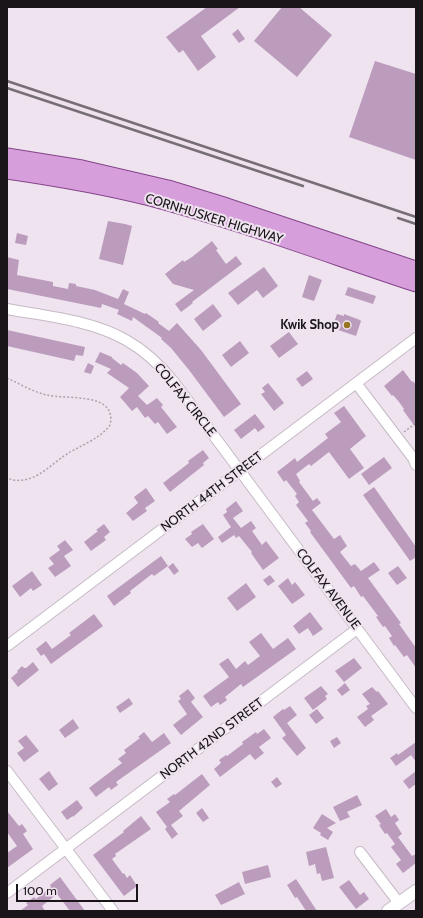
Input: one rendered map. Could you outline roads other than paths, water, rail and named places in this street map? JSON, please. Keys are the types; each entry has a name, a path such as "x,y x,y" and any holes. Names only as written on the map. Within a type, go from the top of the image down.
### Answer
{"main road":[{"name":"CORNHUSKER HIGHWAY","path":"7,156 82,168 168,188 416,269"},
{"name":"CORNHUSKER HIGHWAY","path":"7,171 68,180 149,198 215,217 416,284"}],"street":[{"name":"COLFAX CIRCLE","path":"7,309 94,326 116,335 132,344 154,360 164,371 240,471"},
{"name":"NORTH 44TH STREET","path":"7,646 416,338"},
{"path":"356,383 413,458 416,465"},
{"name":"COLFAX AVENUE","path":"240,471 416,708"},
{"name":"NORTH 42ND STREET","path":"7,893 357,629"},
{"path":"7,772 113,911"},
{"path":"360,852 399,903"},
{"path":"388,911 416,891"}],"railway":[{"path":"7,81 416,217"},
{"path":"7,88 303,186"},
{"path":"398,218 416,224"}],"place":[{"name":"Kwik Shop","path":"347,325"}]}
